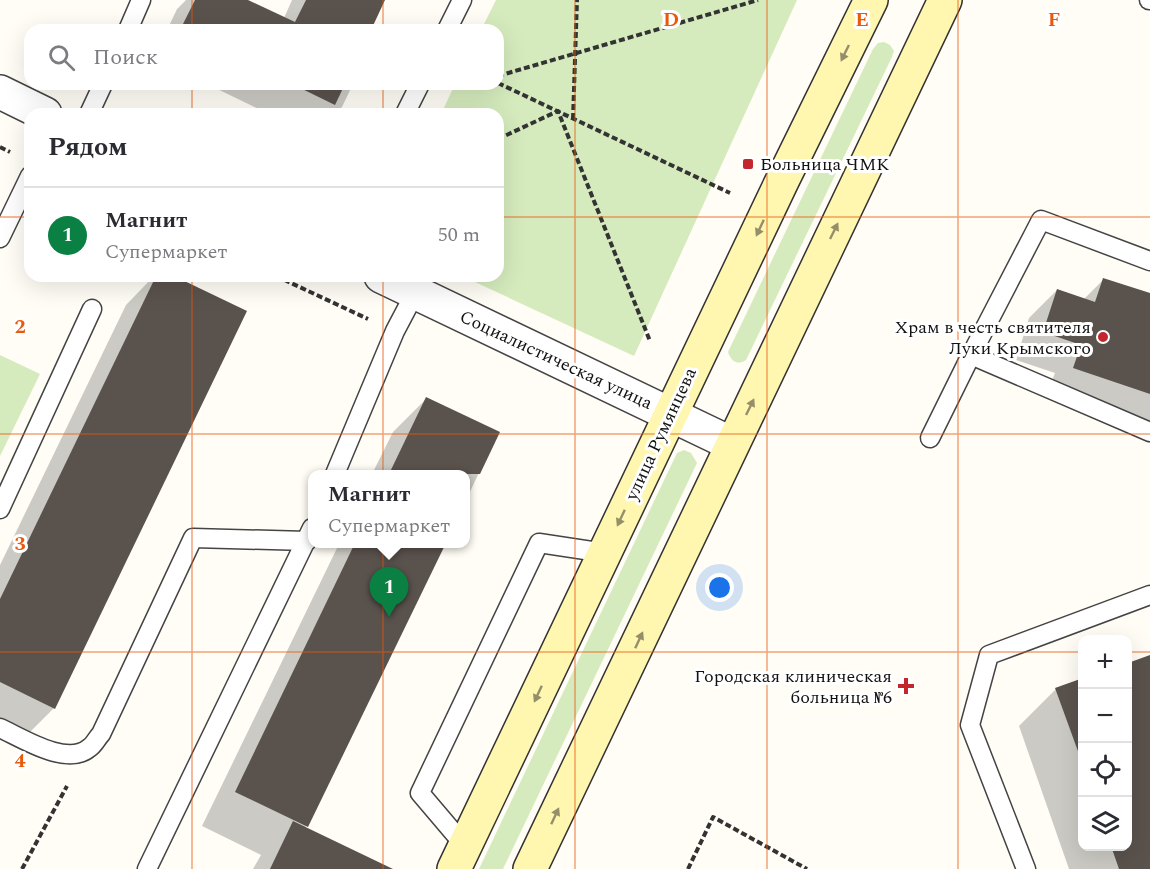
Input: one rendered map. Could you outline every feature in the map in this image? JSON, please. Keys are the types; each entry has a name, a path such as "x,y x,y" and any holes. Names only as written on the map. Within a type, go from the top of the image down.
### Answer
{"main road":[{"name":"улица Румянцева","path":"459,857 870,0"},
{"path":"530,869 945,0"}],"street":[{"path":"0,92 33,108"},
{"name":"Социалистическая улица","path":"393,282 732,444"}],"lane":[{"path":"131,24 141,0"},
{"path":"450,24 462,0"},
{"path":"92,108 100,90"},
{"path":"408,108 417,90"},
{"path":"0,238 24,188"},
{"path":"930,438 1041,220 1150,261"},
{"path":"337,470 395,331 416,293"},
{"path":"0,509 92,309"},
{"path":"971,355 1150,432"},
{"path":"0,728 57,754 77,754 89,749 101,734 192,538 308,535"},
{"path":"147,869 308,539"},
{"path":"459,857 420,793 539,543 605,553"},
{"path":"1026,869 970,725 989,654 1150,595"}],"path":[{"path":"573,119 577,0"},
{"path":"504,74 758,0"},
{"path":"504,86 730,194"},
{"path":"504,136 558,111"},
{"path":"558,111 650,341"},
{"path":"289,282 395,331"},
{"path":"22,869 72,778 77,754"},
{"path":"688,869 713,817 807,869"}],"green space":[{"path":"496,0 797,0 634,356 475,282 504,282 504,108 444,108 452,90 504,90 504,24 484,24"},
{"path":"884,42 894,51 892,57 746,360 740,363 735,362 728,352 873,49 878,43"},
{"path":"0,355 40,374 0,456"},
{"path":"684,450 691,453 697,463 503,869 479,869 677,453"}],"building":[{"path":"195,0 248,0 295,22 306,0 385,0 374,24 183,24"},
{"path":"304,90 342,90 335,105"},
{"name":"Храм в честь святителя Луки Крымского","path":"1103,278 1150,293 1150,394 1073,368 1081,345 1043,332 1057,289 1095,302"},
{"path":"153,282 187,282 247,311 55,709 0,682 0,599"},
{"path":"426,397 500,432 480,474 470,474 470,470 391,470"},
{"path":"353,548 444,548 308,827 235,792"},
{"path":"1150,655 1150,869 1119,869 1113,851 1132,851 1132,662"},
{"path":"1078,680 1078,751 1055,688"},
{"path":"293,821 393,869 270,869"}],"place":[{"name":"Больница ЧМК","path":"748,164"},
{"name":"Храм в честь святителя Луки Крымского","path":"1103,337"},
{"name":"Магнит","path":"389,617"},
{"name":"Городская клиническая больница №6","path":"906,686"}]}
